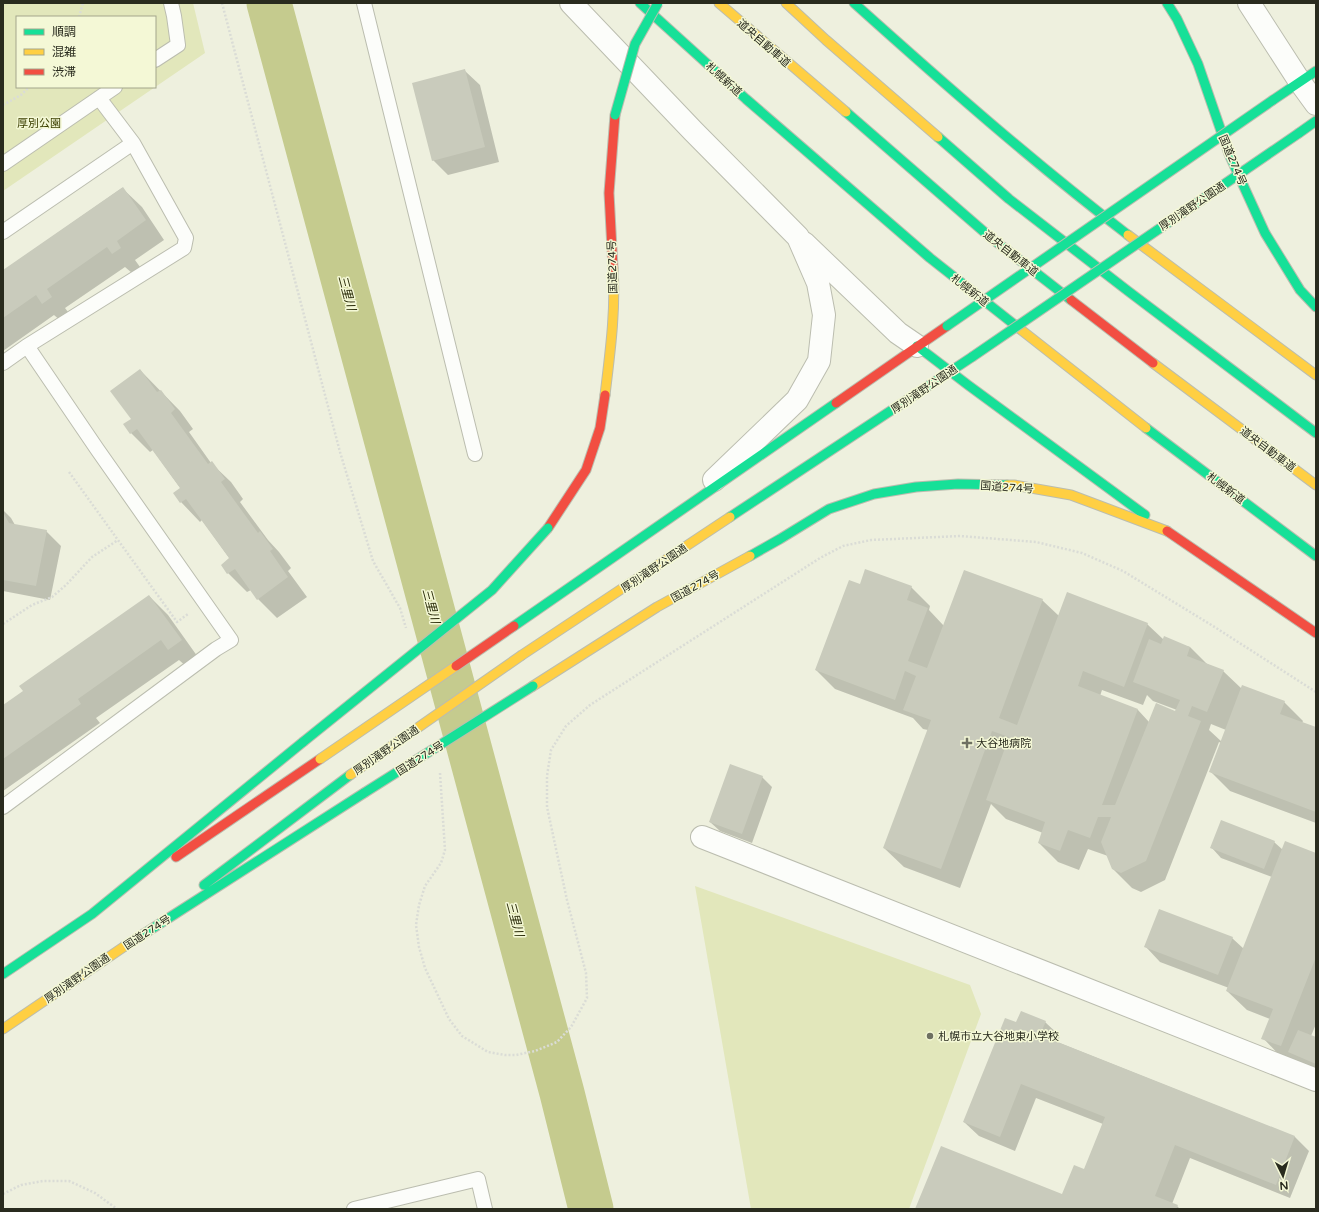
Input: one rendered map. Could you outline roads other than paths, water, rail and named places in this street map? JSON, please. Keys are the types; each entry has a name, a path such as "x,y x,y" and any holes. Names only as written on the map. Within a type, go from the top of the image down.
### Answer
{"main road":[{"name":"札幌新道","path":"640,3 746,100 930,258 1131,417 1316,556"},
{"name":"国道274号","path":"92,914 492,590 548,528 586,470 600,428 611,348 614,283 609,193 615,115 635,44 658,3"},
{"name":"道央自動車道","path":"719,3 990,237 1117,336 1316,485"},
{"path":"786,3 1009,199 1316,433"},
{"path":"854,3 919,62 1049,172 1190,283 1316,375"},
{"name":"国道274号","path":"1167,3 1177,19 1198,64 1229,154 1265,233 1300,290 1316,307"},
{"path":"3,974 514,626 1308,76"},
{"name":"厚別滝野公園通","path":"3,1029 117,951 350,775 522,655 950,372 1316,121"},
{"path":"917,346 950,372 1169,532"},
{"name":"国道274号","path":"117,951 657,607 780,538 828,509 874,494 916,487 958,484 1014,485 1071,495 1169,532 1316,633"}],"street":[{"path":"571,3 693,131 798,237 898,333 917,346"},
{"path":"1249,3 1308,76 1316,104"},
{"path":"687,505 797,400 819,361 824,314 818,283 798,237"},
{"path":"702,837 1316,1080"}],"lane":[{"path":"156,59 178,45 171,3"},
{"path":"364,3 475,454"},
{"path":"3,164 114,88"},
{"path":"3,363 27,346 184,248 186,238 133,143 99,98"},
{"path":"3,232 133,143"},
{"path":"3,807 216,649 231,640 97,449 27,346"},
{"path":"354,1209 478,1179 486,1209"}],"waterway":[{"name":"三里川","path":"269,3 562,1093 591,1209"}],"place":[{"name":"大谷地病院","path":"967,743"},
{"name":"札幌市立大谷地東小学校","path":"930,1036"}],"park label":[{"name":"厚別公園","path":"39,123"}]}
